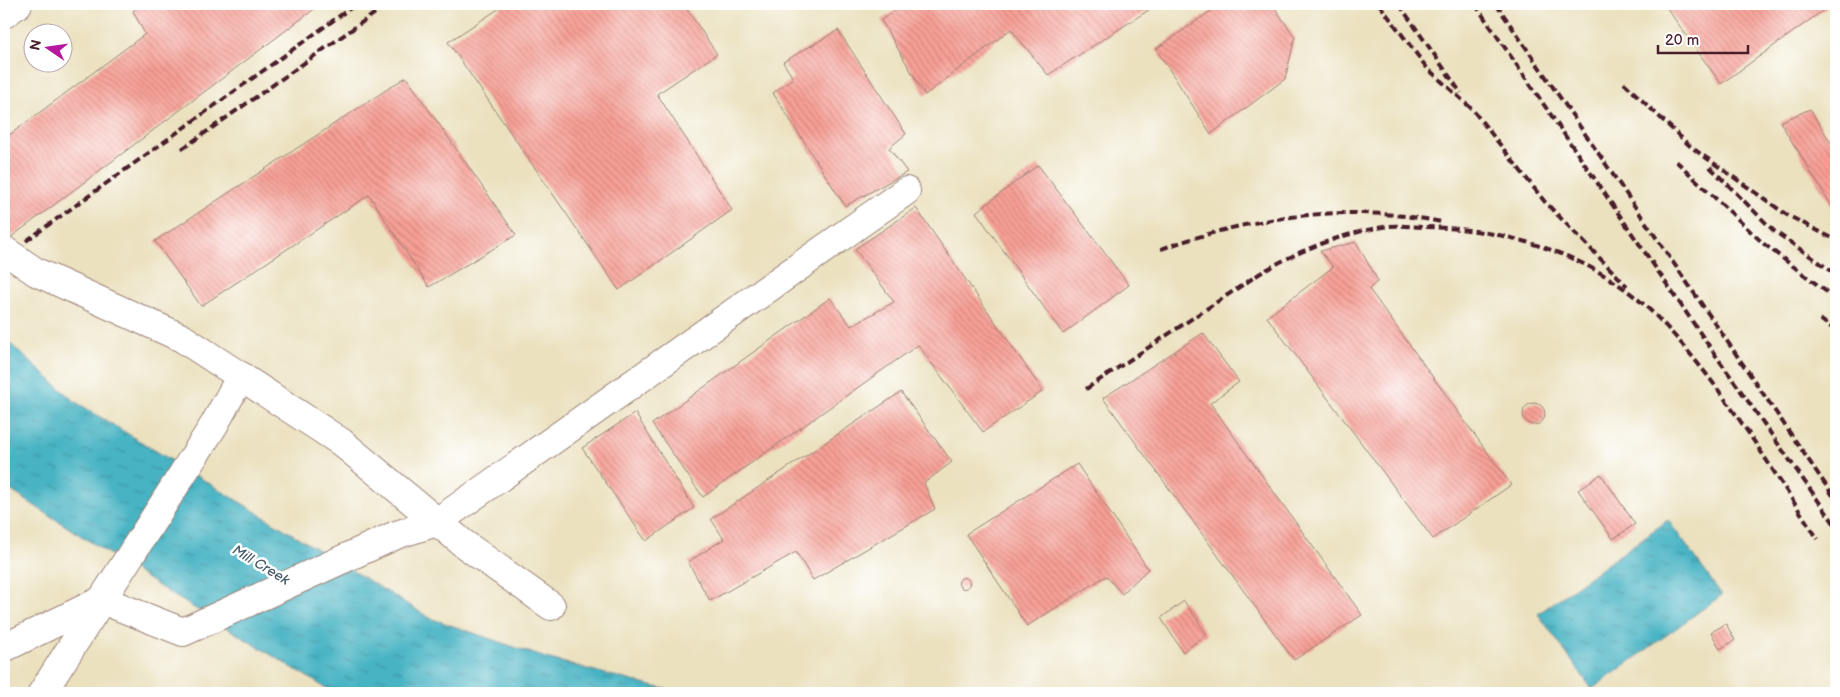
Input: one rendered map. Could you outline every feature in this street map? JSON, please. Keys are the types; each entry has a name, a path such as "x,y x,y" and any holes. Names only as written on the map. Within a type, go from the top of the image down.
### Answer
{"lane":[{"path":"4,14 18,4"},
{"path":"4,648 102,600 183,632 396,535 437,522 906,191"},
{"path":"4,250 36,272 182,338 241,376 341,442 437,522 551,606"},
{"path":"42,693 214,425 241,376"}],"water":[{"name":"Mill Creek","path":"4,338 74,401 430,618 546,658 655,687 687,693 338,693 324,687 168,592 4,486"},
{"path":"1668,520 1722,595 1592,689 1538,614"}],"building":[{"path":"142,4 321,4 10,238 4,230 4,139 145,34 133,11"},
{"path":"506,4 686,4 684,5 717,54 657,94 732,210 619,290 448,42"},
{"path":"904,4 1158,4 1048,75 1011,29 925,95 881,20"},
{"path":"1221,4 1272,4 1295,37 1285,79 1211,134 1156,49"},
{"path":"1664,4 1832,4 1721,84"},
{"path":"838,30 906,134 889,148 907,172 845,206 773,93 793,78 783,62"},
{"path":"406,77 516,235 429,287 369,195 201,306 155,241"},
{"path":"1810,109 1836,151 1836,213 1780,122"},
{"path":"1038,165 1129,285 1063,334 976,212"},
{"path":"916,208 1043,391 983,432 918,345 703,497 652,424 830,298 851,326 894,302 855,249"},
{"path":"1356,242 1378,281 1369,289 1511,485 1433,539 1267,317 1333,267 1320,251"},
{"path":"1203,333 1239,382 1210,403 1362,615 1294,660 1103,398"},
{"path":"901,392 952,462 924,483 935,509 813,580 796,552 710,601 688,562 724,539 711,519"},
{"path":"1534,403 1542,406 1545,414 1542,422 1534,425 1526,422 1523,414 1526,406"},
{"path":"635,413 694,508 646,541 582,448"},
{"path":"1077,464 1148,569 1122,594 1106,576 1027,626 966,534"},
{"path":"1601,474 1635,524 1613,539 1578,490"},
{"path":"962,578 966,578 969,583 968,587 962,588 959,585 959,581"},
{"path":"1184,601 1207,634 1183,652 1161,618"},
{"path":"1726,624 1735,640 1720,649 1711,632"}],"railway":[{"path":"26,241 356,4"},
{"path":"182,149 388,4"},
{"path":"1379,4 1427,68 1472,109 1545,202 1627,286"},
{"path":"1399,4 1461,93"},
{"path":"1475,4 1707,343 1836,526"},
{"path":"1496,4 1836,500"},
{"path":"1624,83 1691,147 1787,215 1836,240"},
{"path":"1676,161 1764,244 1836,299"},
{"path":"1710,167 1774,231 1836,274"},
{"path":"1161,249 1230,228 1299,216 1369,213 1441,222"},
{"path":"1086,389 1259,274 1305,250 1354,233 1389,226 1458,229 1488,233 1549,249 1578,261 1631,293 1654,314 1678,339 1721,394 1818,539"},
{"path":"1820,319 1836,331"}]}
